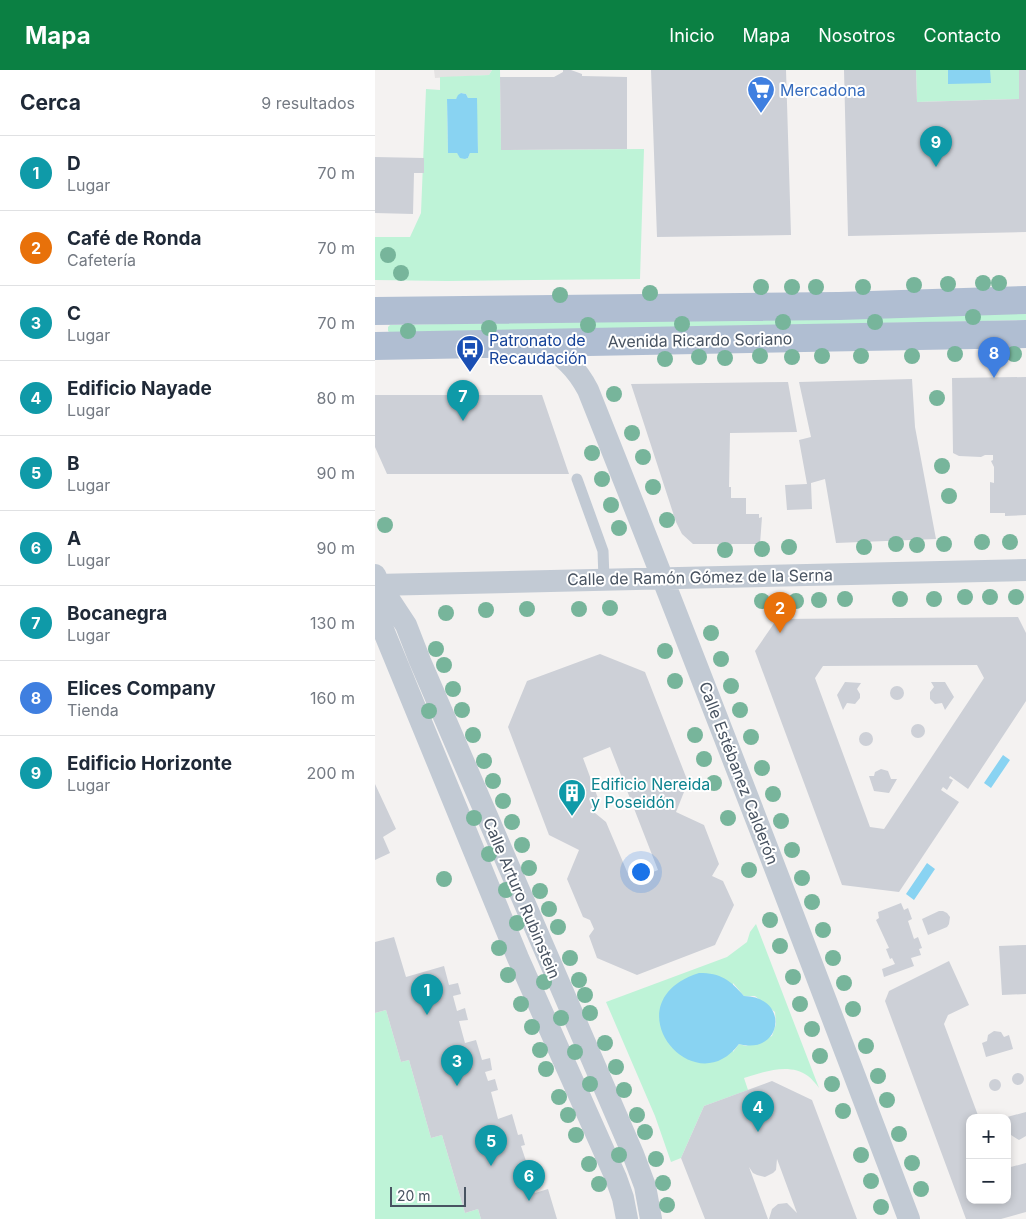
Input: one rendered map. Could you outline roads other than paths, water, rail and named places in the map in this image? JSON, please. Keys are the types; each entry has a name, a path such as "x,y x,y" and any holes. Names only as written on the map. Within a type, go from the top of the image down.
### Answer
{"main road":[{"name":"Avenida Ricardo Soriano","path":"375,311 839,306 1026,300"},
{"name":"Avenida Ricardo Soriano","path":"375,346 1026,334"}],"street":[{"name":"Calle Estébanez Calderón","path":"543,343 568,361 582,378 588,390 664,578 909,1219"},
{"name":"Calle de Ramón Gómez de la Serna","path":"376,581 664,578 1026,570"},
{"name":"Calle Arturo Rubinstein","path":"376,581 382,626 518,958 616,1178 623,1198 627,1219"},
{"name":"Calle Arturo Rubinstein","path":"376,581 406,625 420,662 633,1154 645,1186 651,1219"}],"lane":[{"path":"577,480 603,551 604,579"}],"water":[{"path":"948,70 990,70 991,83 948,84"},
{"path":"461,93 466,94 468,98 477,98 478,153 470,153 468,158 465,159 460,158 457,153 448,153 447,99 456,99"},
{"path":"1003,755 1010,760 991,788 984,783"},
{"path":"927,863 935,869 914,900 906,894"},
{"path":"699,973 719,976 734,986 744,996 759,999 769,1006 774,1015 775,1025 772,1034 765,1042 753,1045 739,1044 720,1060 701,1063 682,1056 668,1043 660,1025 661,1005 673,987"}],"place":[{"name":"Mercadona","path":"761,114"},
{"name":"Edificio Horizonte","path":"936,167"},
{"name":"Patronato de Recaudación","path":"470,373"},
{"name":"Elices Company","path":"994,378"},
{"name":"Bocanegra","path":"463,421"},
{"name":"Café de Ronda","path":"780,633"},
{"name":"Edificio Nereida y Poseidón","path":"572,817"},
{"name":"D","path":"427,1015"},
{"name":"C","path":"457,1086"},
{"name":"Edificio Nayade","path":"758,1132"},
{"name":"B","path":"491,1166"},
{"name":"A","path":"529,1201"}]}
